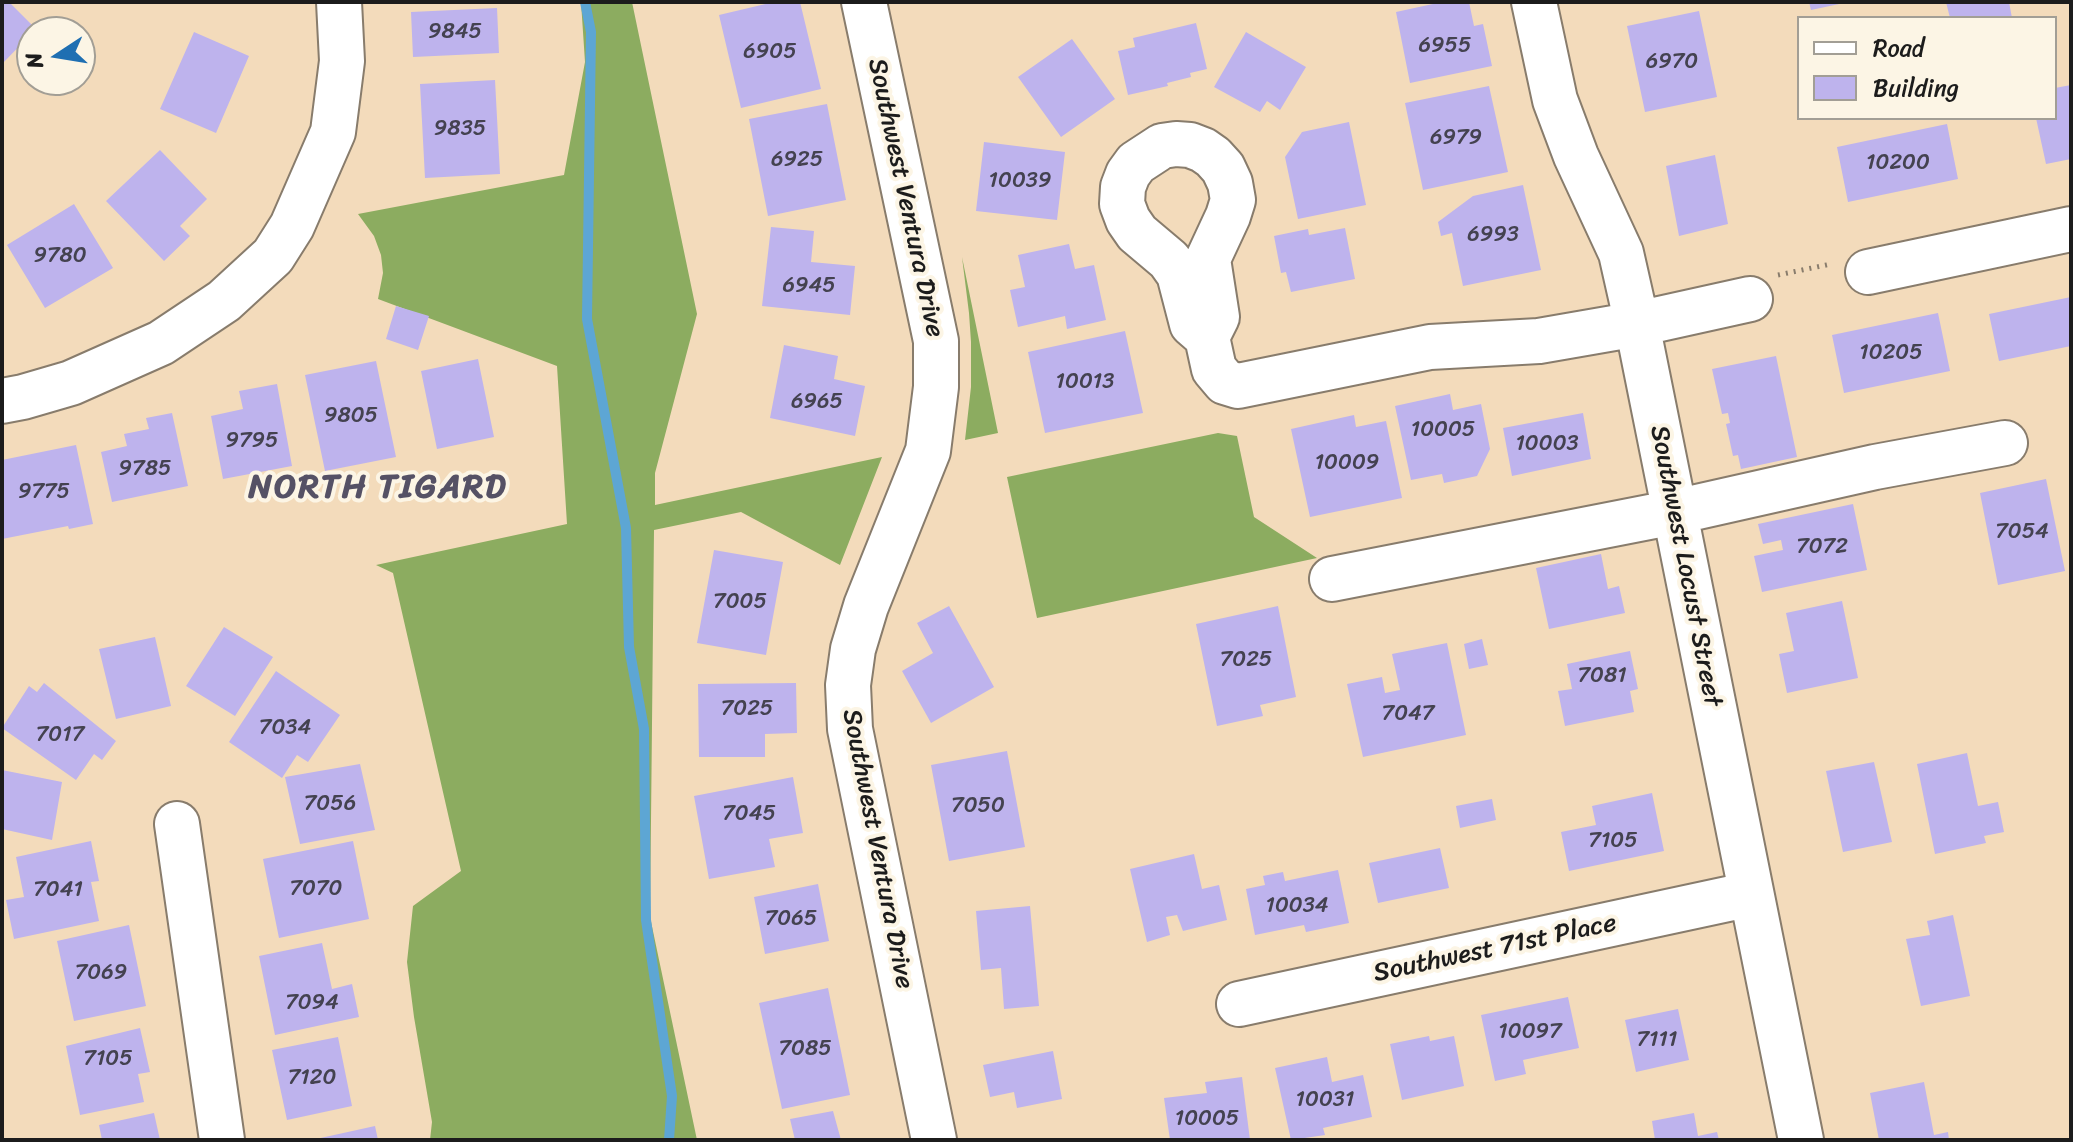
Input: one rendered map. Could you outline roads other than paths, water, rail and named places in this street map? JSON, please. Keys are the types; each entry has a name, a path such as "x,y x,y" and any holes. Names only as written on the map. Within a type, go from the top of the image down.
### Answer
{"street":[{"path":"2,401 71,383 161,343 224,301 273,256 292,226 333,132 342,61 339,2"},
{"name":"Southwest Ventura Drive","path":"864,2 936,341 936,387 928,451 866,606 853,649 848,685 850,729 934,1140"},
{"name":"Southwest Locust Street","path":"1535,2 1555,100 1576,156 1621,253 1801,1140"},
{"path":"1868,272 2071,229"},
{"path":"1207,337 1214,369 1225,382 1238,386 1430,347 1539,341 1637,324 1750,299"},
{"path":"1332,579 2005,443"},
{"path":"177,824 222,1140"},
{"name":"Southwest 71st Place","path":"1239,1004 1751,894"}],"waterway":[{"path":"585,2 591,32 587,319 626,528 629,647 644,729 646,920 672,1096 669,1140"}],"district":[{"name":"NORTH TIGARD","path":"378,488"}]}
